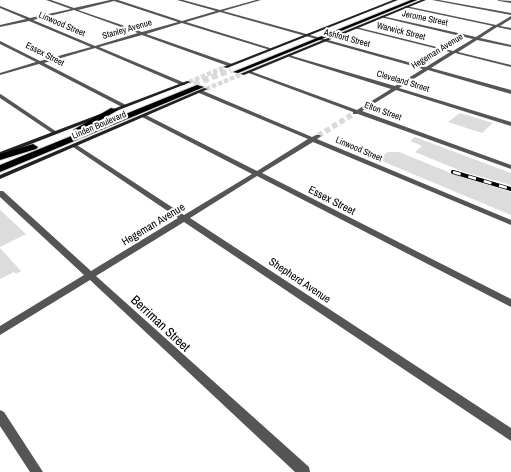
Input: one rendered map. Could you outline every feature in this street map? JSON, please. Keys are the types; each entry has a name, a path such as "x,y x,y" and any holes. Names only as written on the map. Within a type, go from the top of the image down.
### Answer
{"highway":[{"path":"235,70 309,36 358,19 404,0"},
{"path":"260,63 355,27 415,0"},
{"path":"384,8 394,1"},
{"path":"380,16 398,11"},
{"path":"334,24 358,19"},
{"path":"339,35 355,27"},
{"path":"235,70 290,56"},
{"name":"Linden Boulevard","path":"0,169 133,115 195,86"},
{"name":"Linden Boulevard","path":"0,160 195,86"},
{"path":"77,130 114,110"},
{"path":"92,139 133,115"},
{"path":"0,157 33,147"},
{"path":"0,172 41,160"}],"street":[{"name":"Elton Street","path":"48,0 141,33 235,70 511,167"},
{"path":"0,26 114,0 269,49"},
{"name":"Ashford Street","path":"179,0 511,92"},
{"name":"Stanley Avenue","path":"0,74 259,0"},
{"path":"398,11 424,0"},
{"path":"434,0 511,14"},
{"path":"499,0 511,2"},
{"path":"235,70 269,49 309,36 334,24 394,1"},
{"name":"Linwood Street","path":"0,7 94,47 195,86 511,223"},
{"path":"406,7 511,29"},
{"name":"Jerome Street","path":"380,16 511,46"},
{"name":"Hegeman Avenue","path":"356,113 511,18"},
{"name":"Warwick Street","path":"355,27 511,66"},
{"path":"235,70 290,56 323,40 339,35"},
{"name":"Essex Street","path":"0,42 124,106"},
{"name":"Cleveland Street","path":"290,56 511,124"},
{"name":"Linden Boulevard","path":"0,154 124,106 195,86"},
{"name":"Linden Boulevard","path":"0,177 144,116 195,86"},
{"path":"0,96 54,132"},
{"name":"Essex Street","path":"144,116 511,303"},
{"name":"Hegeman Avenue","path":"0,331 315,137"},
{"name":"Shepherd Avenue","path":"76,146 511,435"},
{"name":"Berriman Street","path":"0,193 304,472"},
{"path":"0,416 37,472"}],"shaded area":[{"path":"460,113 493,123 482,133 448,122"},
{"path":"415,137 511,173 511,185 464,172 415,152 422,146 410,141"},
{"path":"388,152 399,152 453,174 511,192 511,215 377,159"},
{"path":"0,210 26,234 0,247"},
{"path":"0,248 21,271 16,274 14,272 0,279"}],"tunnel":[{"path":"189,82 225,67"},
{"path":"194,84 231,70"},
{"path":"206,89 242,74"},
{"path":"318,136 353,114"}],"railway":[{"path":"453,172 511,189"}]}
